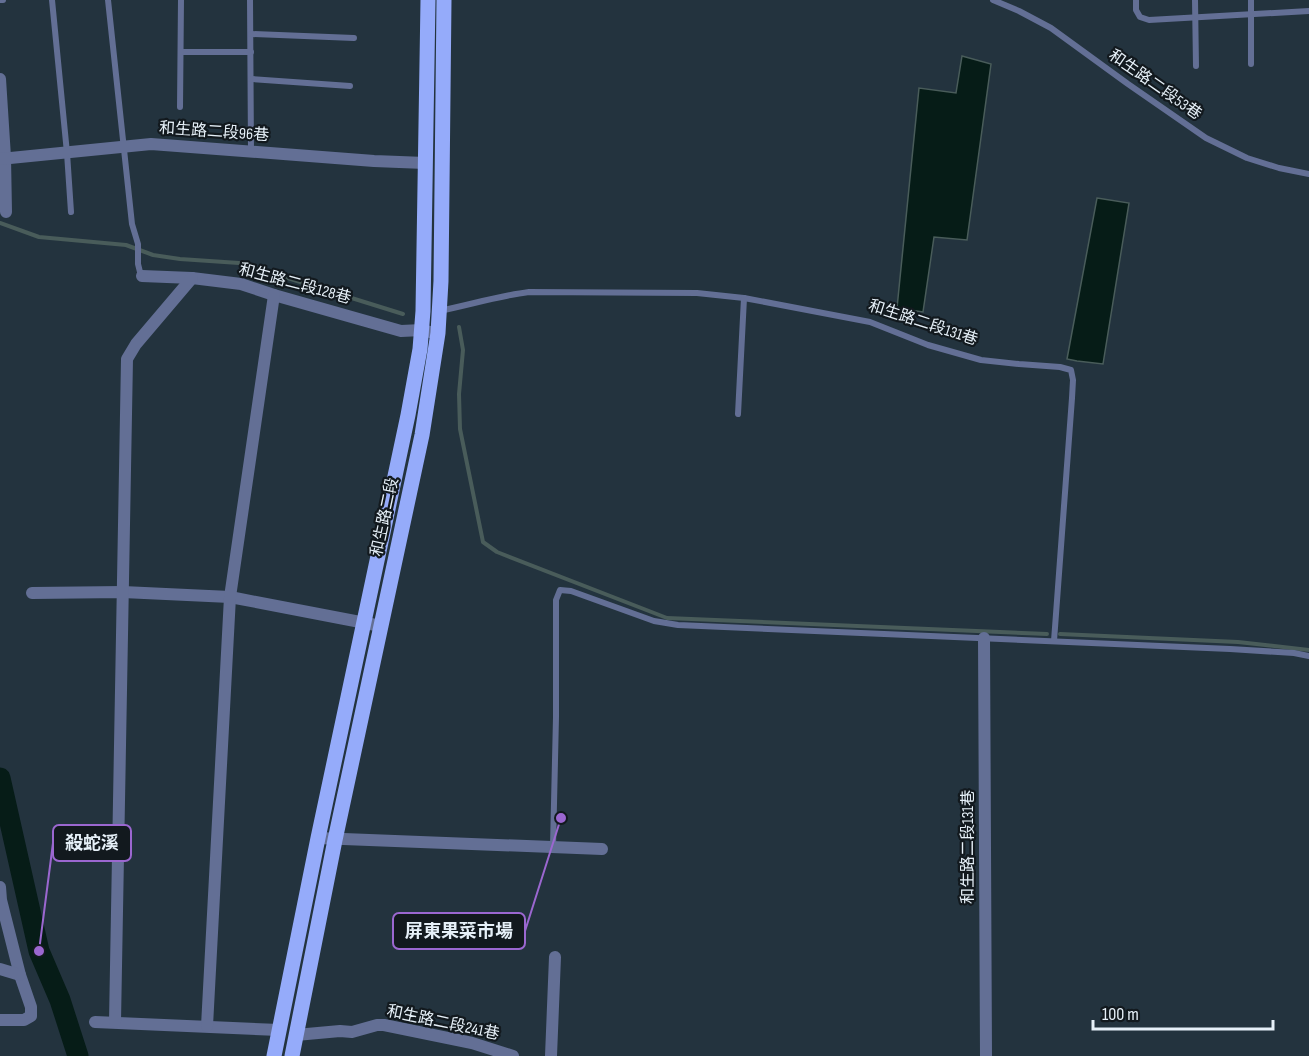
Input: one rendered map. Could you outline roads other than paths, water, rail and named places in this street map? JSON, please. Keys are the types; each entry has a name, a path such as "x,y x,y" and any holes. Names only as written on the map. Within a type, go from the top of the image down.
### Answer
{"main road":[{"name":"和生路二段","path":"292,1056 335,840 422,435 438,333 431,311 425,163 428,0"},
{"name":"和生路二段","path":"274,1056 408,415 422,330 441,281 444,0"}],"street":[{"path":"0,80 6,212"},
{"name":"和生路二段96巷","path":"2,158 151,144 425,163"},
{"name":"和生路二段128巷","path":"140,270 241,284 401,331 422,330 438,333"},
{"path":"115,1022 127,359 136,344 192,278"},
{"path":"207,1026 230,597 274,295"},
{"path":"32,593 123,592 230,597 381,626"},
{"name":"和生路二段131巷","path":"984,638 986,1056"},
{"path":"318,838 602,849"},
{"path":"0,896 20,975 31,1007 31,1016 24,1020 0,1020"},
{"path":"551,1056 555,957"},
{"path":"0,969 20,975"},
{"path":"95,1022 207,1026 278,1034"},
{"name":"和生路二段241巷","path":"296,1035 352,1032 384,1025 472,1043 513,1056"}],"lane":[{"path":"52,0 67,153 70,212"},
{"path":"108,0 132,224 138,244 140,270"},
{"path":"180,107 181,0"},
{"path":"250,0 251,151"},
{"name":"和生路二段53巷","path":"993,0 1051,28 1206,138 1247,158 1309,174"},
{"path":"1136,0 1136,10 1140,17 1149,20 1309,11"},
{"path":"1195,0 1196,66"},
{"path":"1251,0 1251,64"},
{"path":"251,34 354,38"},
{"path":"181,52 251,52"},
{"path":"251,79 350,86"},
{"name":"和生路二段131巷","path":"431,311 470,305 504,295 529,292 697,293 744,298 870,322 928,345 981,360 1071,370 1072,398 1054,641"},
{"path":"738,414 744,298"},
{"path":"553,848 556,600 560,590 571,591 654,621 678,625 1294,652 1309,656"}],"waterway":[{"path":"0,223 39,237 126,245 153,255 180,259 239,263 403,314"},
{"path":"459,327 463,350 459,394 460,429 483,542 497,552 667,618 1047,634"},
{"path":"1060,634 1238,642 1309,650"},
{"path":"0,778 39,951 60,1000 78,1056"}],"place":[{"name":"屏東果菜市場","path":"561,818"},
{"name":"殺蛇溪","path":"39,951"}]}
